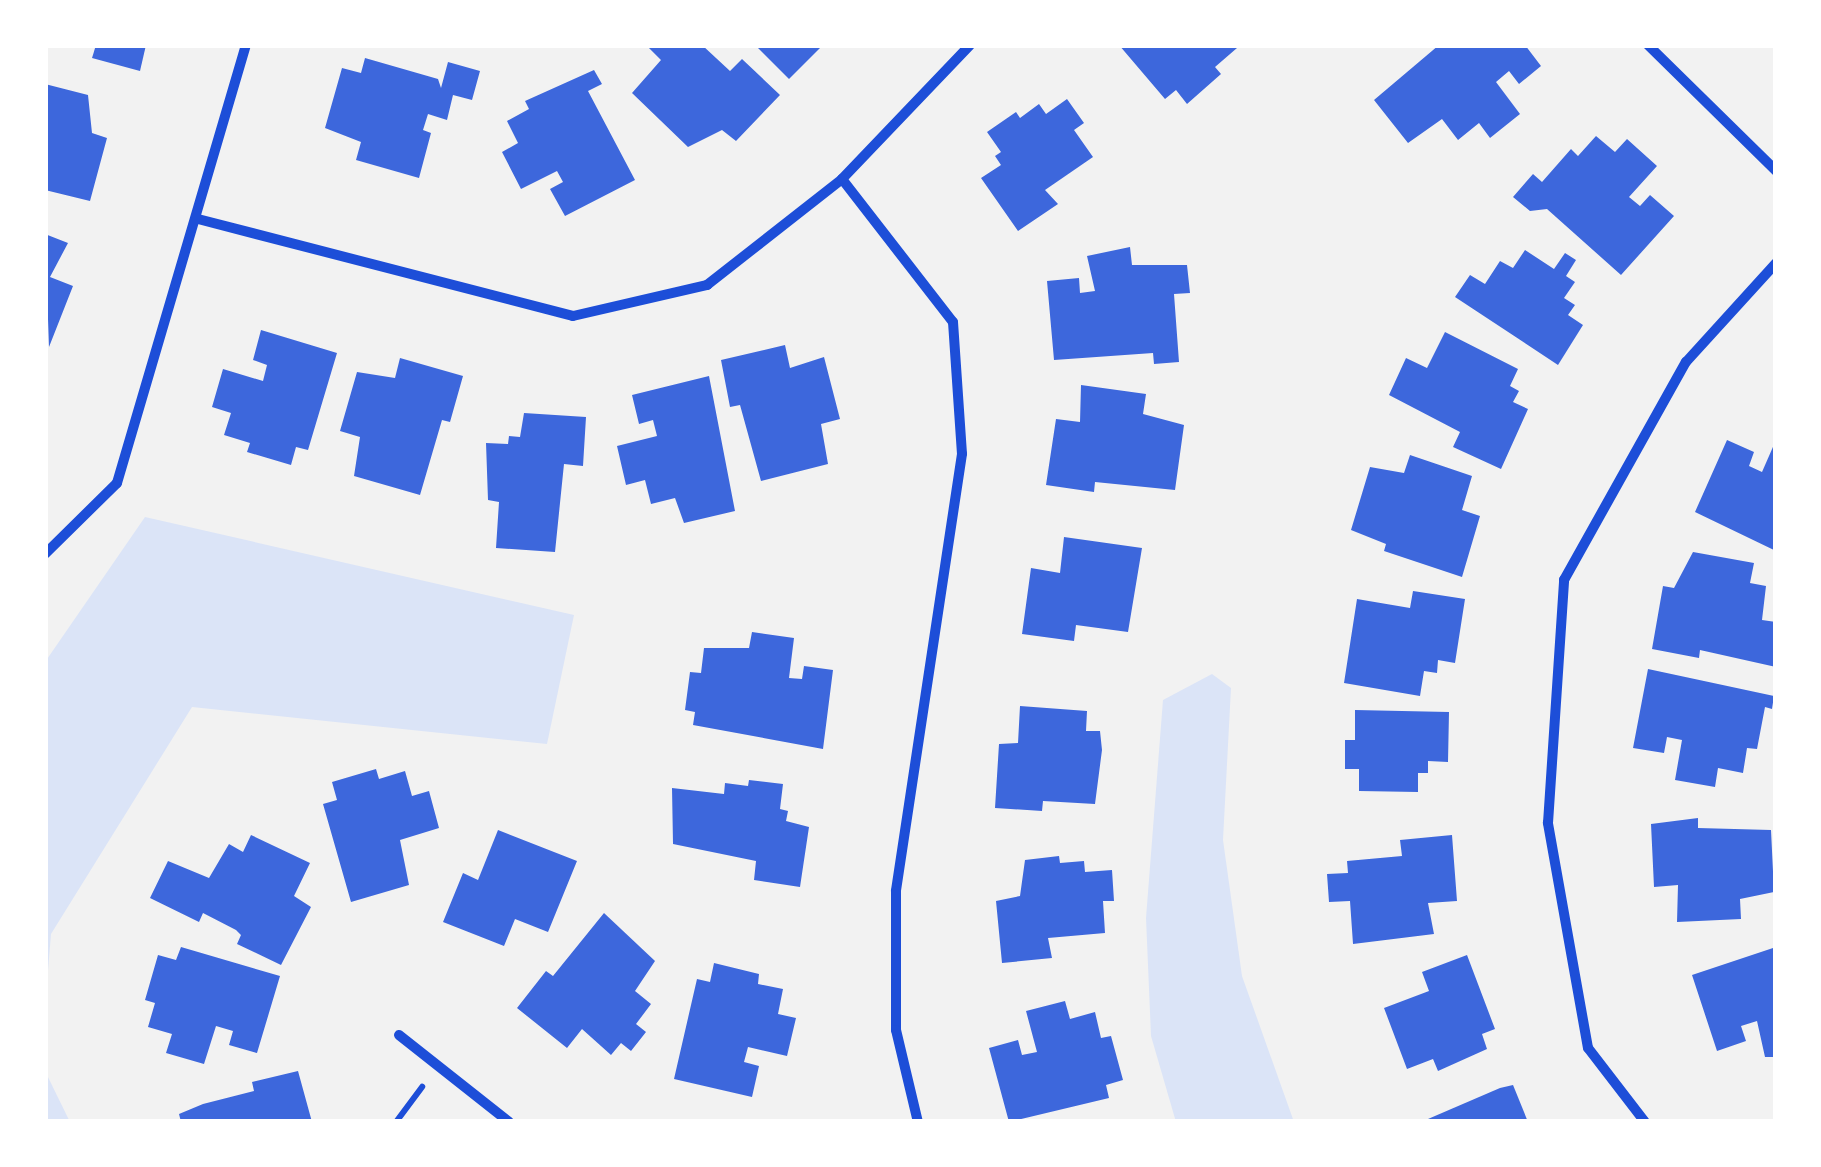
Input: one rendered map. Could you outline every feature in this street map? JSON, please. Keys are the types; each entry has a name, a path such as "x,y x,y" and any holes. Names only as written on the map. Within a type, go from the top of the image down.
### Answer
{"street":[{"path":"45,554 117,482 198,219 246,45"},
{"path":"198,219 573,316 707,285 842,179 970,45"},
{"path":"1648,45 1776,170"},
{"path":"842,179 952,322 962,454 896,891 896,1030 918,1122"},
{"path":"1645,1122 1588,1048 1548,824 1564,580 1686,362 1776,263"},
{"path":"399,1035 509,1122"}],"path":[{"path":"396,1122 438,1066"}],"shaded area":[{"path":"145,517 574,615 547,744 192,707 51,934 45,1007 45,662"},
{"path":"1212,674 1231,688 1223,840 1242,976 1294,1122 1176,1122 1151,1036 1146,918 1163,700"},
{"path":"45,1071 70,1122 45,1122"}],"building":[{"path":"96,45 146,45 140,71 92,58"},
{"path":"646,45 702,45 730,71 742,59 780,95 736,141 722,130 688,147 632,93 661,60"},
{"path":"755,45 823,45 789,79"},
{"path":"1119,45 1237,48 1215,67 1221,74 1187,104 1176,90 1165,99"},
{"path":"1439,45 1525,45 1541,66 1519,84 1509,71 1496,82 1520,114 1490,138 1479,123 1458,140 1442,119 1408,143 1374,100"},
{"path":"365,58 438,79 441,88 448,62 480,71 472,100 453,95 447,120 428,114 423,130 431,133 419,178 356,160 361,142 325,128 342,68 361,73"},
{"path":"594,70 602,84 588,91 635,180 565,216 550,189 563,182 557,171 521,189 502,152 518,143 507,121 529,109 525,101"},
{"path":"45,84 88,95 92,133 107,138 90,201 45,190"},
{"path":"1067,99 1084,123 1074,130 1093,157 1045,190 1058,204 1018,231 981,178 1001,165 995,156 1001,152 987,132 1016,112 1020,118 1039,104 1046,114"},
{"path":"1596,136 1615,152 1627,139 1657,166 1629,197 1640,206 1650,195 1674,216 1621,275 1547,209 1530,211 1513,197 1533,174 1542,182 1571,149 1578,156"},
{"path":"45,234 68,243 50,277 73,286 49,347"},
{"path":"1130,247 1132,265 1187,265 1190,293 1174,294 1179,362 1154,364 1153,353 1054,360 1047,281 1079,278 1080,293 1095,291 1087,256"},
{"path":"1525,250 1554,269 1565,253 1576,260 1566,276 1575,282 1564,298 1575,305 1568,315 1583,325 1558,365 1455,297 1470,275 1485,284 1500,261 1513,268"},
{"path":"261,330 337,353 308,450 296,447 291,465 247,452 250,443 224,435 231,413 212,407 223,369 263,381 267,365 253,360"},
{"path":"1445,332 1518,369 1510,386 1519,391 1513,402 1528,409 1501,469 1453,447 1460,432 1389,395 1406,358 1427,368"},
{"path":"785,345 790,368 824,357 840,419 821,424 828,464 761,481 740,405 730,407 721,360"},
{"path":"400,358 463,376 450,422 442,420 420,495 354,476 360,437 340,431 357,372 395,378"},
{"path":"709,376 735,511 684,523 675,498 651,504 645,480 626,485 617,446 657,436 653,420 639,424 632,395"},
{"path":"1081,385 1146,394 1143,414 1184,425 1175,490 1095,482 1094,492 1046,485 1056,419 1080,422"},
{"path":"524,413 586,417 583,466 564,464 555,552 496,548 499,502 488,500 486,443 508,444 509,436 520,437"},
{"path":"1727,440 1754,452 1749,466 1762,472 1776,440 1776,551 1695,512"},
{"path":"1410,455 1472,476 1462,510 1480,516 1462,577 1384,551 1386,544 1351,530 1370,467 1404,473"},
{"path":"1064,537 1142,548 1128,632 1076,625 1074,641 1022,634 1031,568 1060,573"},
{"path":"1693,552 1754,563 1750,583 1766,586 1762,620 1776,622 1776,667 1700,650 1699,658 1652,649 1663,586 1674,588"},
{"path":"1413,591 1465,599 1455,663 1438,660 1437,673 1424,671 1420,696 1344,683 1357,599 1410,608"},
{"path":"752,632 794,638 789,678 802,679 804,666 833,670 823,749 693,725 695,712 685,710 690,672 701,673 704,648 749,648"},
{"path":"1648,669 1774,696 1772,709 1765,707 1757,749 1747,748 1743,773 1718,768 1715,787 1675,780 1682,740 1667,737 1664,753 1633,748"},
{"path":"1020,706 1087,711 1086,731 1100,731 1102,750 1095,804 1043,801 1042,811 995,808 999,744 1018,743"},
{"path":"1355,710 1449,712 1448,762 1428,761 1428,773 1418,773 1418,792 1359,791 1359,769 1345,769 1345,740 1355,740"},
{"path":"376,769 379,779 405,771 412,796 429,791 439,828 400,840 409,885 351,902 323,804 337,800 332,782"},
{"path":"749,780 783,784 780,809 788,811 786,821 809,827 800,887 754,880 756,861 673,844 672,788 724,794 725,783 748,786"},
{"path":"1698,818 1698,828 1771,830 1774,892 1740,899 1741,919 1677,922 1678,885 1654,887 1651,824"},
{"path":"498,830 577,861 548,932 515,919 504,946 443,922 463,873 478,880"},
{"path":"251,835 310,863 294,896 311,907 281,965 237,944 241,935 236,930 203,913 199,922 150,898 168,861 209,878 229,844 243,852"},
{"path":"1452,835 1457,901 1428,903 1434,934 1353,944 1350,901 1329,902 1327,874 1348,873 1347,861 1402,856 1400,840"},
{"path":"1059,856 1060,863 1084,861 1085,872 1112,870 1114,901 1103,901 1105,933 1048,938 1052,958 1002,963 996,901 1020,896 1025,860"},
{"path":"604,913 655,961 635,991 651,1004 636,1024 646,1032 631,1051 621,1043 611,1055 582,1029 567,1048 517,1008 546,971 553,976"},
{"path":"181,947 280,976 257,1053 229,1045 233,1031 216,1026 204,1064 166,1053 172,1034 148,1027 155,1003 145,1000 158,955 176,960"},
{"path":"1776,947 1776,1057 1765,1057 1757,1021 1741,1026 1746,1041 1717,1051 1692,975"},
{"path":"1467,955 1495,1029 1482,1034 1487,1049 1438,1071 1433,1059 1407,1069 1384,1008 1429,991 1422,972"},
{"path":"714,963 759,974 758,984 783,989 778,1014 796,1018 787,1056 748,1047 744,1062 759,1066 752,1097 674,1079 697,979 710,982"},
{"path":"1065,1001 1070,1019 1095,1012 1101,1038 1111,1036 1123,1080 1106,1085 1109,1098 1009,1122 989,1048 1018,1040 1022,1055 1037,1052 1026,1011"},
{"path":"298,1071 312,1122 181,1122 179,1114 254,1091 252,1082"},
{"path":"1513,1085 1528,1122 1421,1122 1500,1088"}]}
